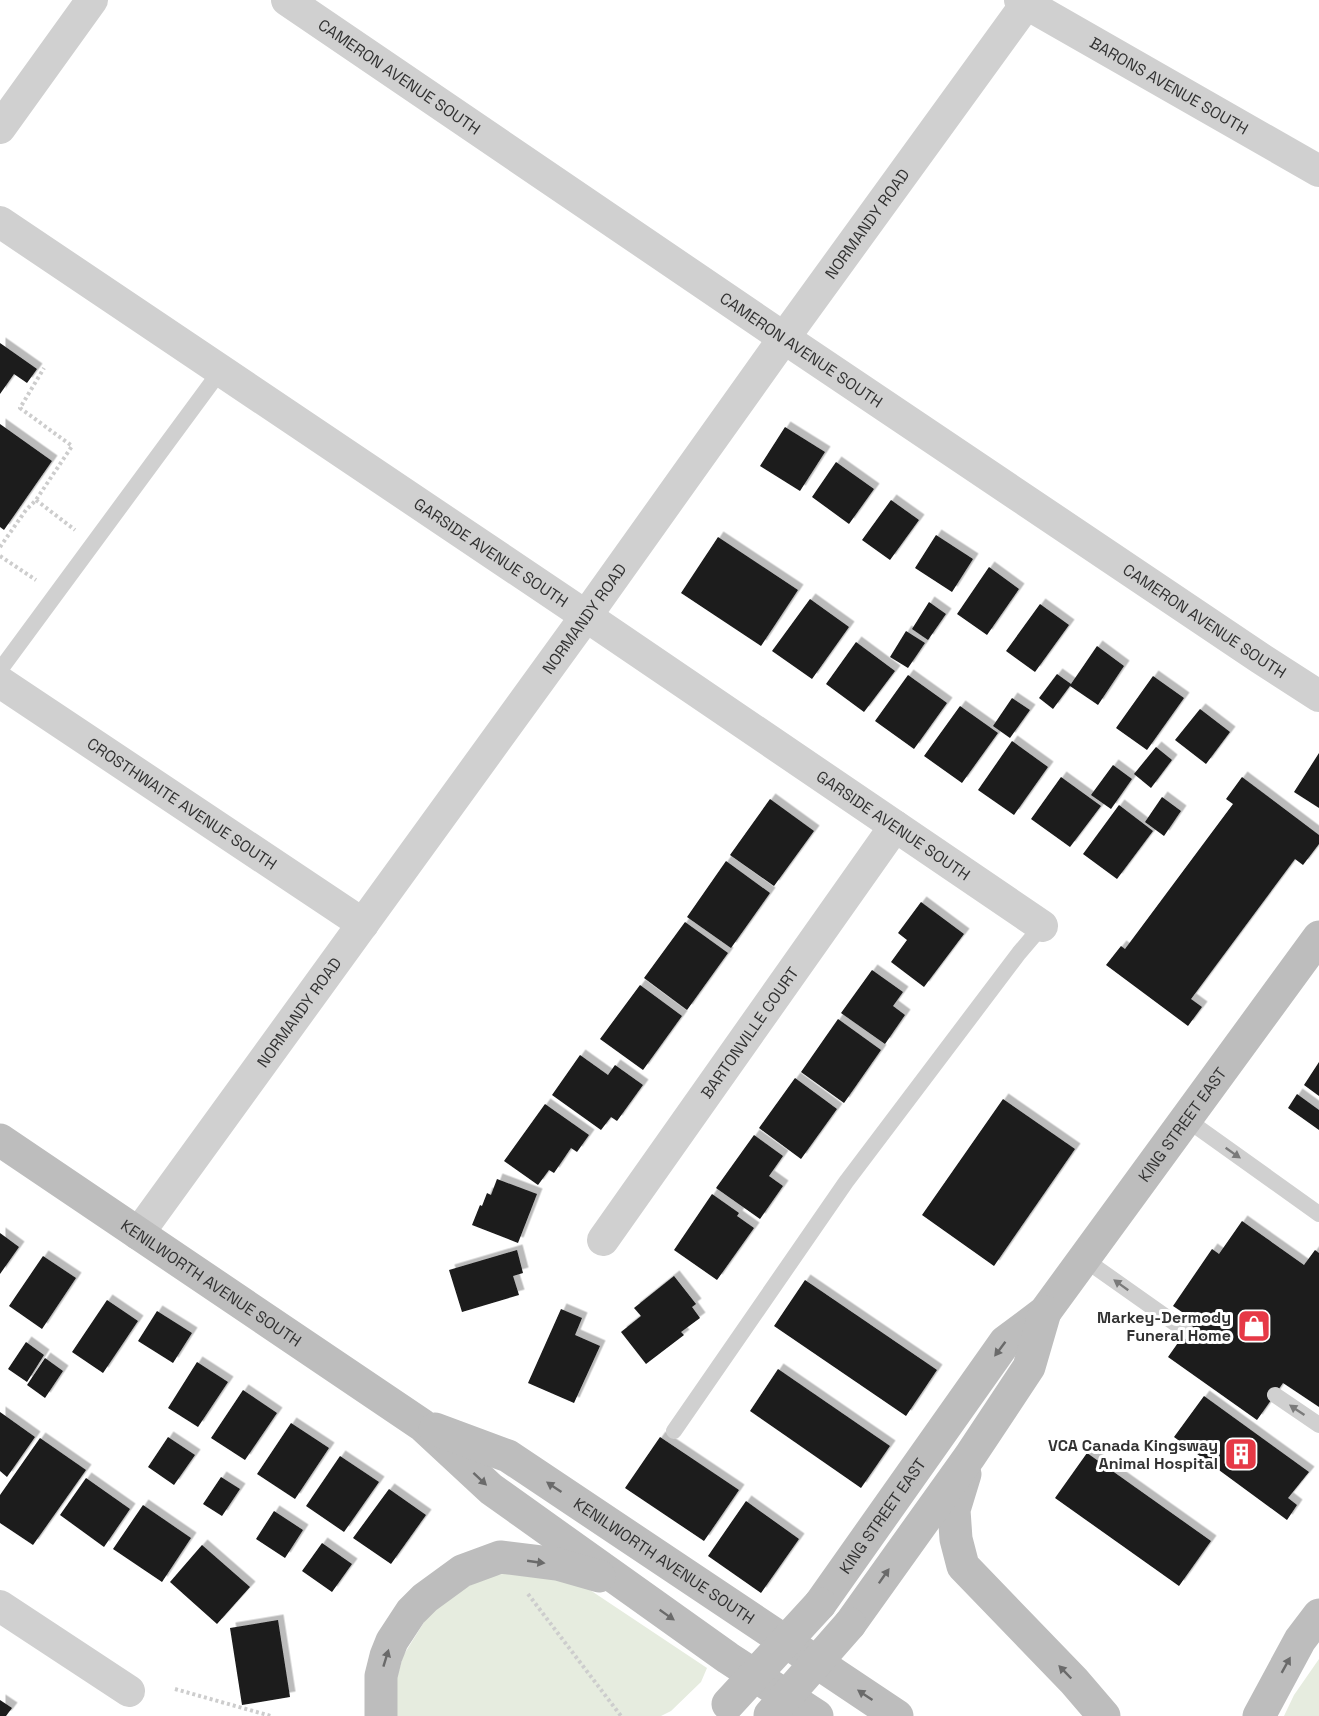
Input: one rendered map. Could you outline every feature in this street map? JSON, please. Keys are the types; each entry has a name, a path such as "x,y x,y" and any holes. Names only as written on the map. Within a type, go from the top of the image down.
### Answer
{"main road":[{"name":"KING STREET EAST","path":"721,1710 820,1604 1005,1342 1045,1312 1319,938"},
{"name":"KENILWORTH AVENUE SOUTH","path":"0,1140 422,1425 491,1490 728,1658 817,1716"},
{"name":"KING STREET EAST","path":"770,1716 850,1624 970,1456 1029,1367 1045,1312"},
{"name":"KENILWORTH AVENUE SOUTH","path":"422,1425 508,1456 897,1716"},
{"path":"970,1456 954,1510 956,1539 963,1566 1074,1681 1104,1716"},
{"path":"381,1716 381,1677 392,1641 411,1612 425,1598 462,1571 500,1557 557,1564 619,1582"},
{"path":"1259,1716 1300,1640 1319,1615"}],"street":[{"path":"0,128 92,0"},
{"name":"CAMERON AVENUE SOUTH","path":"287,0 784,338 1319,696"},
{"name":"NORMANDY ROAD","path":"138,1234 586,616 1025,1"},
{"name":"BARONS AVENUE SOUTH","path":"1025,1 1319,171"},
{"name":"GARSIDE AVENUE SOUTH","path":"0,222 1042,926"},
{"name":"CROSTHWAITE AVENUE SOUTH","path":"0,682 363,924"},
{"name":"BARTONVILLE COURT","path":"603,1240 895,826"},
{"path":"0,1606 129,1691"}],"lane":[{"path":"0,670 221,370"},
{"path":"674,1431 846,1182 1019,953 1042,926"},
{"path":"1186,1119 1319,1214"},
{"path":"1084,1258 1186,1331"},
{"path":"1275,1395 1319,1425"}],"path":[{"path":"0,547 72,446 20,408 44,368"},
{"path":"36,499 93,544"},
{"path":"0,556 56,594"},
{"path":"524,1588 621,1716"},
{"path":"175,1689 271,1716"}],"shaded area":[{"path":"530,1572 581,1584 707,1668 701,1682 671,1711 661,1716 392,1716 392,1696 403,1656 426,1619 440,1604 455,1593 491,1575"},
{"path":"1319,1659 1319,1716 1284,1716 1294,1695"}],"building":[{"path":"0,343 37,369 27,383 14,374 0,394"},
{"path":"0,424 52,461 4,530 0,527"},
{"path":"785,427 825,452 800,491 760,466"},
{"path":"836,462 874,489 849,524 812,497"},
{"path":"891,500 919,520 890,560 862,540"},
{"path":"936,535 973,559 952,592 915,568"},
{"path":"718,537 798,590 761,646 681,593"},
{"path":"989,567 1019,589 987,635 957,614"},
{"path":"810,599 849,627 812,679 772,651"},
{"path":"929,602 946,614 928,640 912,629"},
{"path":"1040,604 1069,625 1035,672 1006,651"},
{"path":"906,631 925,643 908,668 890,657"},
{"path":"856,642 895,671 864,712 826,684"},
{"path":"1097,646 1124,666 1098,705 1070,686 1053,709 1039,698 1057,674 1071,684"},
{"path":"908,675 947,703 914,749 875,721"},
{"path":"1153,676 1184,698 1147,750 1116,728"},
{"path":"1012,698 1030,710 1010,738 993,726"},
{"path":"960,706 998,733 962,783 924,756"},
{"path":"1200,709 1230,732 1206,764 1175,740"},
{"path":"1012,741 1048,767 1014,815 978,790"},
{"path":"1156,747 1172,760 1151,788 1134,774"},
{"path":"1319,753 1319,808 1294,792"},
{"path":"1113,765 1132,779 1111,809 1091,795"},
{"path":"1061,777 1101,806 1070,847 1031,819"},
{"path":"1242,777 1319,835 1319,844 1303,865 1295,859 1191,999 1202,1007 1188,1026 1106,965 1121,946 1125,949 1233,804 1226,799"},
{"path":"1162,797 1181,811 1164,836 1145,822"},
{"path":"770,799 814,831 774,886 730,855"},
{"path":"1119,805 1153,831 1117,879 1083,854"},
{"path":"726,861 770,893 731,948 687,917"},
{"path":"921,902 964,934 924,987 891,962 907,940 898,933"},
{"path":"685,922 728,953 687,1010 644,978"},
{"path":"872,970 903,992 893,1006 905,1015 885,1044 841,1013"},
{"path":"640,985 682,1016 643,1070 600,1039"},
{"path":"838,1019 881,1050 844,1103 801,1072"},
{"path":"580,1055 608,1075 615,1065 643,1085 617,1121 611,1117 601,1130 552,1095"},
{"path":"1319,1062 1319,1096 1304,1085"},
{"path":"795,1078 837,1109 801,1159 759,1128"},
{"path":"1297,1094 1319,1110 1319,1130 1288,1108"},
{"path":"1003,1099 1075,1149 994,1266 922,1215"},
{"path":"545,1104 589,1135 577,1152 571,1148 554,1173 549,1170 538,1185 504,1161"},
{"path":"754,1135 783,1156 769,1176 783,1186 760,1219 716,1188"},
{"path":"497,1179 537,1194 518,1243 472,1225 480,1205 482,1206 487,1193 491,1195"},
{"path":"712,1194 739,1213 737,1216 754,1228 717,1280 674,1250"},
{"name":"Markey-Dermody Funeral Home","path":"1242,1221 1304,1265 1315,1250 1319,1253 1319,1407 1283,1383 1257,1420 1168,1357 1194,1320 1173,1306 1212,1249 1219,1254"},
{"path":"0,1233 19,1247 0,1274"},
{"path":"517,1250 523,1273 513,1276 519,1295 462,1312 449,1270"},
{"path":"43,1256 76,1278 42,1329 9,1306"},
{"path":"674,1276 696,1304 692,1307 700,1318 681,1332 684,1335 646,1364 621,1332 641,1316 634,1308"},
{"path":"805,1280 937,1370 906,1416 774,1326"},
{"path":"107,1300 138,1321 103,1373 72,1352"},
{"path":"561,1309 582,1318 575,1335 600,1346 574,1403 528,1383"},
{"path":"157,1311 192,1333 173,1363 138,1341"},
{"path":"26,1342 44,1355 27,1382 8,1369"},
{"path":"45,1358 63,1371 45,1398 27,1385"},
{"path":"197,1362 228,1382 198,1427 168,1408"},
{"path":"778,1369 890,1446 861,1488 750,1411"},
{"path":"243,1390 277,1413 245,1460 211,1438"},
{"name":"VCA Canada Kingsway Animal Hospital","path":"1204,1396 1309,1472 1288,1498 1297,1505 1287,1520 1174,1437"},
{"path":"0,1412 35,1437 7,1477 0,1471"},
{"path":"291,1423 329,1448 295,1499 257,1474"},
{"path":"168,1437 195,1455 174,1485 148,1467"},
{"path":"660,1437 739,1490 704,1541 625,1488"},
{"path":"40,1438 86,1470 33,1545 0,1523 0,1495"},
{"path":"1087,1453 1211,1541 1179,1586 1055,1498"},
{"path":"340,1456 379,1482 344,1532 306,1506"},
{"path":"221,1477 240,1489 222,1516 203,1504"},
{"path":"86,1478 130,1509 104,1547 60,1515"},
{"path":"389,1489 426,1515 391,1564 353,1538"},
{"path":"746,1501 799,1539 761,1593 708,1556"},
{"path":"143,1505 191,1538 162,1582 113,1549"},
{"path":"274,1511 303,1530 285,1558 256,1539"},
{"path":"322,1543 352,1564 332,1592 302,1571"},
{"path":"202,1545 250,1587 217,1624 170,1582"},
{"path":"278,1620 290,1697 242,1705 230,1628"},
{"path":"0,1700 12,1708 6,1716 0,1716"}],"place":[{"name":"Markey-Dermody Funeral Home","path":"1254,1326"},
{"name":"VCA Canada Kingsway Animal Hospital","path":"1241,1454"}]}
